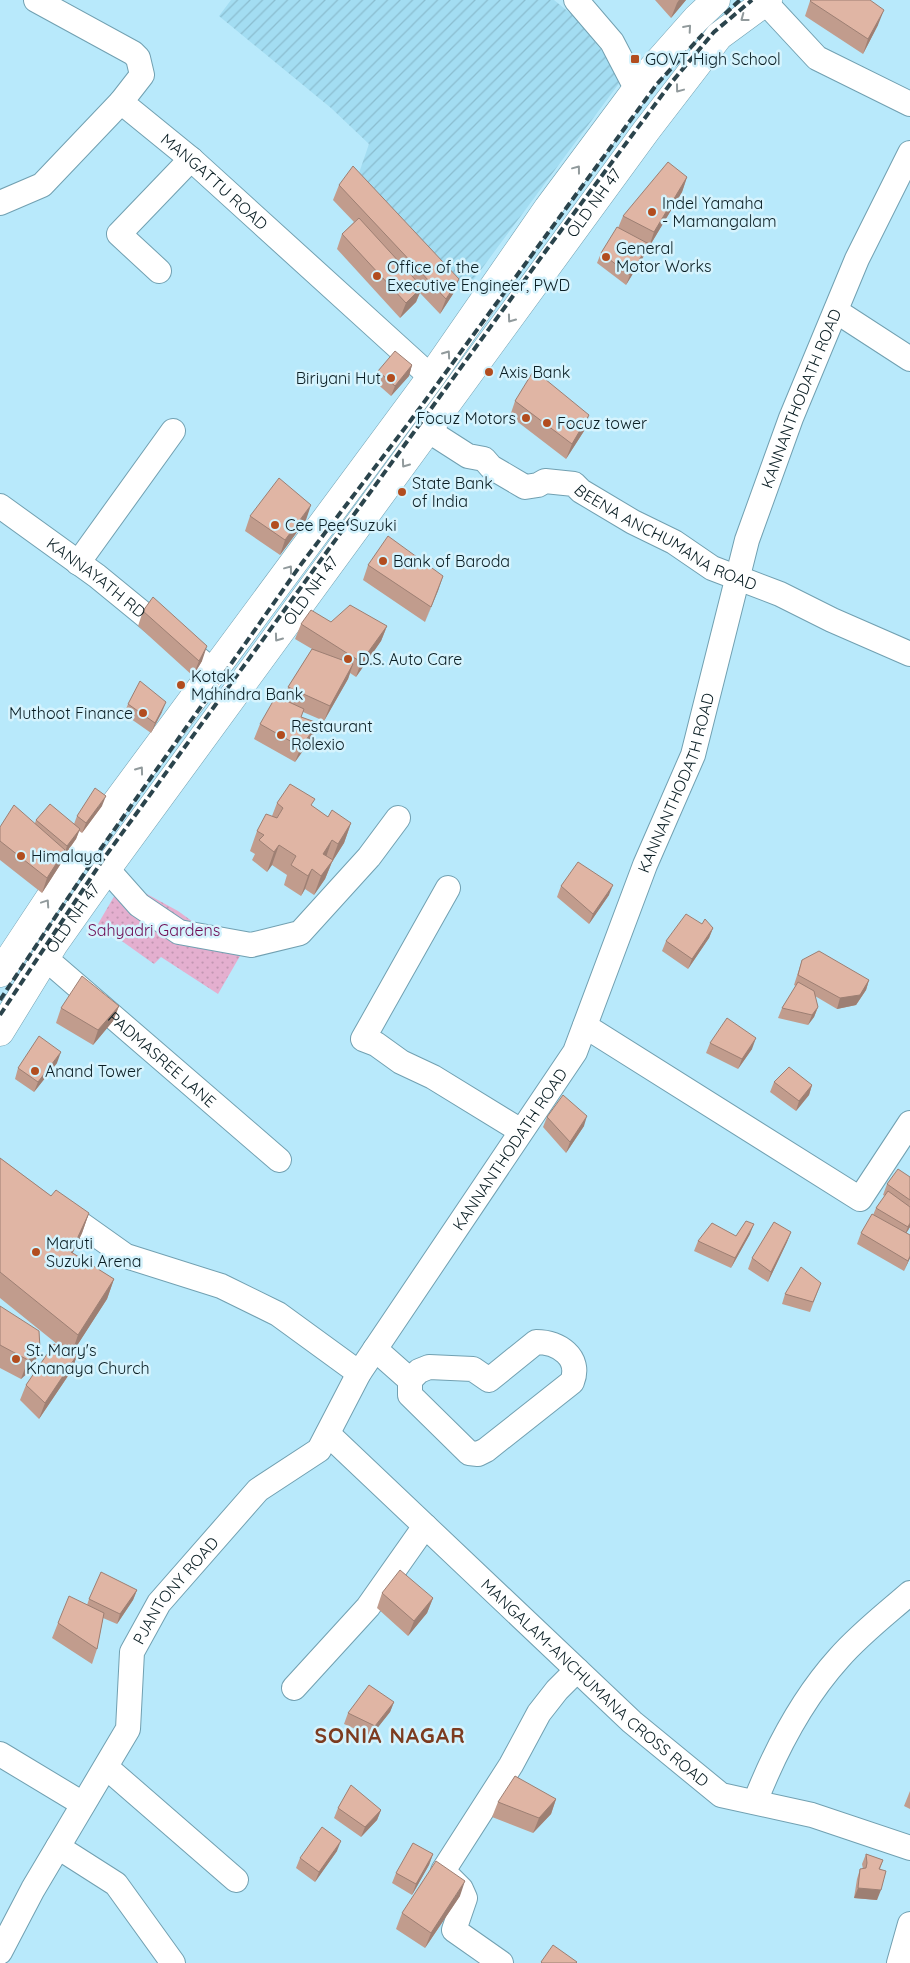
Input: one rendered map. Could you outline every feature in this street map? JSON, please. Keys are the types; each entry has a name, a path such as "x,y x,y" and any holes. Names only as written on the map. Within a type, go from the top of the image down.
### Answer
{"main road":[{"name":"OLD NH 47","path":"0,973 84,846 431,377 548,208 637,90 685,32 716,0"},
{"name":"OLD NH 47","path":"0,1032 50,951 108,869 646,132 719,36 767,1"},
{"path":"548,208 576,229"},
{"path":"31,926 50,951"}],"street":[{"path":"0,203 42,184 121,102 142,74 138,58 133,53 36,0"},
{"path":"576,0 612,42 637,90"},
{"path":"767,1 817,58 910,104"},
{"name":"MANGATTU ROAD","path":"121,102 191,159 431,377"},
{"name":"KANNANTHODATH ROAD","path":"359,1373 575,1052 645,865 693,755 747,540 791,418 858,259 910,153"},
{"path":"159,271 119,234 191,159"},
{"path":"836,311 910,359"},
{"path":"78,563 173,431"},
{"name":"BEENA ANCHUMANA ROAD","path":"429,431 468,456 484,458 491,466 521,482 525,487 538,485 545,481 574,484 581,491 633,522 674,542 712,568 780,594 832,620 910,654"},
{"name":"KANNAYATH RD","path":"0,506 78,563 213,671"},
{"path":"108,869 139,905 179,932 251,945 300,932 369,857 398,818"},
{"path":"448,888 363,1039 376,1044 401,1062 433,1077 521,1131"},
{"name":"PADMASREE LANE","path":"50,951 279,1160"},
{"path":"585,1026 860,1199 910,1124"},
{"path":"39,1194 126,1256 221,1286 278,1314 359,1373"},
{"path":"375,1349 410,1380 410,1395 469,1453 478,1454 486,1450 572,1382 576,1372 574,1363 562,1349 550,1342 536,1342 489,1380 473,1369 429,1367 419,1371 410,1380"},
{"name":"PJANTONY ROAD","path":"0,1952 58,1847 128,1729 132,1652 159,1603 258,1490 319,1450 359,1373"},
{"name":"MANGALAM-ANCHUMANA CROSS ROAD","path":"328,1434 632,1722 721,1795 812,1815 910,1848"},
{"path":"294,1688 368,1607 426,1526"},
{"path":"755,1802 767,1773 798,1714 819,1683 840,1657 910,1593"},
{"path":"501,1963 454,1930 465,1898 461,1889 443,1871 511,1765 539,1713 557,1690 577,1670"},
{"path":"0,1754 84,1804"},
{"path":"106,1767 236,1880"},
{"path":"58,1847 116,1884 173,1963"},
{"path":"899,1963 910,1924"}],"shaded area":[{"path":"231,0 554,0 576,18 623,78 463,294 358,176 369,144 331,108 219,16"}],"green space":[{"name":"Sahyadri Gardens","path":"123,881 178,911 240,956 218,994 161,957 154,964 98,924"}],"building":[{"path":"811,0 870,0 884,10 868,39"},
{"name":"Indel Yamaha - Mamangalam","path":"668,162 687,177 654,232 623,216"},
{"path":"353,166 459,279 446,299 339,185"},
{"path":"359,218 422,287 406,303 342,234"},
{"path":"617,227 649,244 630,275 601,253"},
{"path":"395,351 412,365 395,386 378,371"},
{"path":"534,370 589,415 572,444 515,401"},
{"path":"279,478 311,505 285,540 250,516"},
{"path":"388,536 443,576 431,607 368,565"},
{"path":"153,597 207,646 199,661 143,611"},
{"path":"350,605 387,626 361,662 301,624 311,610 331,622"},
{"path":"312,649 353,664 330,706 288,687"},
{"path":"140,681 166,702 155,723 128,704"},
{"path":"276,696 304,709 301,717 318,723 301,747 260,724"},
{"path":"290,784 315,799 311,805 328,817 332,810 351,823 338,844 332,840 323,854 333,860 321,876 312,869 308,876 291,865 296,856 279,845 274,852 259,840 264,835 257,831 266,814 277,818 283,808 277,803"},
{"path":"95,788 106,796 86,823 77,816"},
{"path":"50,804 80,829 67,846 36,820"},
{"path":"14,805 65,850 47,878 0,841 0,827"},
{"path":"578,862 613,885 593,914 561,886"},
{"path":"686,914 702,924 705,919 713,928 692,959 666,941"},
{"path":"819,951 869,980 860,995 840,998 798,975 802,960"},
{"path":"82,976 119,1006 98,1030 61,1008"},
{"path":"798,982 814,991 818,1007 812,1015 782,1008"},
{"path":"727,1018 756,1038 742,1059 710,1043"},
{"name":"Anand Tower","path":"39,1036 61,1052 38,1082 18,1068"},
{"path":"789,1067 812,1085 799,1101 774,1082"},
{"path":"563,1095 587,1116 570,1142 547,1117"},
{"name":"Maruti Suzuki Arena","path":"0,1158 51,1196 56,1190 89,1213 71,1252 114,1279 78,1335 0,1272"},
{"path":"898,1169 910,1177 910,1200 887,1184"},
{"path":"888,1191 910,1207 910,1223 908,1227 876,1208"},
{"path":"872,1214 910,1235 910,1256 908,1261 861,1233"},
{"path":"746,1221 754,1224 735,1258 698,1241 712,1223 736,1236"},
{"path":"774,1222 791,1232 771,1272 752,1258"},
{"path":"801,1267 821,1283 813,1302 785,1294"},
{"path":"0,1306 39,1331 40,1348 28,1360 0,1345"},
{"path":"54,1344 77,1355 45,1403 26,1385"},
{"path":"400,1570 433,1598 414,1621 382,1593"},
{"path":"101,1572 137,1590 120,1614 89,1599"},
{"path":"69,1596 104,1613 97,1649 58,1623"},
{"path":"369,1685 394,1702 375,1726 348,1713"},
{"path":"515,1776 556,1799 539,1818 498,1802"},
{"path":"351,1785 381,1810 365,1827 338,1808"},
{"path":"322,1827 341,1841 319,1872 300,1858"},
{"path":"413,1843 433,1854 416,1884 396,1873"},
{"path":"866,1854 883,1860 879,1869 886,1871 881,1890 858,1888 860,1869 866,1868"},
{"path":"436,1861 465,1881 431,1933 402,1913"},
{"path":"553,1945 577,1962 542,1963"}],"railway":[{"path":"725,14 740,0"},
{"path":"0,1015 104,858 545,252 671,83 714,32 752,0"},
{"path":"0,1000 100,850 302,563 411,420 657,84 703,34"}],"place":[{"name":"GOVT High School","path":"635,59"},
{"name":"Indel Yamaha - Mamangalam","path":"652,212"},
{"name":"General Motor Works","path":"606,257"},
{"name":"Office of the Executive Engineer, PWD","path":"377,276"},
{"name":"Axis Bank","path":"489,372"},
{"name":"Biriyani Hut","path":"391,378"},
{"name":"Focuz Motors","path":"526,418"},
{"name":"Focuz tower","path":"547,423"},
{"name":"State Bank of India","path":"402,492"},
{"name":"Cee Pee Suzuki","path":"275,525"},
{"name":"Bank of Baroda","path":"383,561"},
{"name":"D.S. Auto Care","path":"348,659"},
{"name":"Kotak Mahindra Bank","path":"181,685"},
{"name":"Muthoot Finance","path":"143,713"},
{"name":"Restaurant Rolexio","path":"281,735"},
{"name":"Himalaya","path":"21,856"},
{"name":"Anand Tower","path":"35,1071"},
{"name":"Maruti Suzuki Arena","path":"36,1252"},
{"name":"St. Mary's Knanaya Church","path":"16,1359"}],"district":[{"name":"SONIA NAGAR","path":"390,1735"}]}
